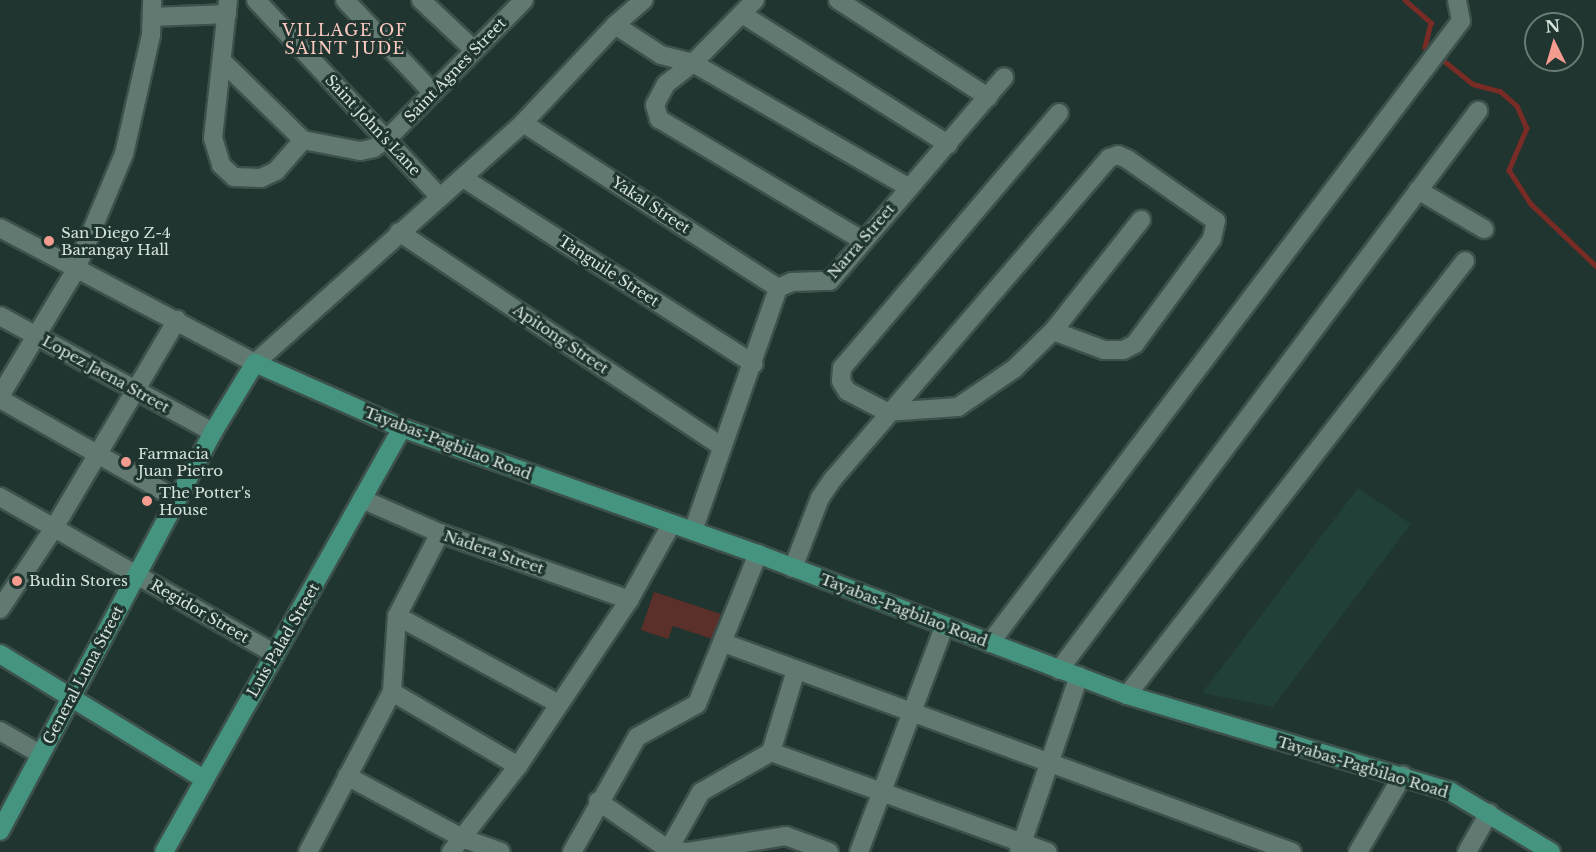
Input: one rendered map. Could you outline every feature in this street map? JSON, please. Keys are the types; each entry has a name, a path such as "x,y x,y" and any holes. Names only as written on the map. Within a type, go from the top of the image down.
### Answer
{"main road":[{"name":"Tayabas-Pagbilao Road","path":"255,363 402,428 758,554 1127,695 1403,775 1450,791 1551,852"},
{"name":"General Luna Street","path":"0,831 213,432 255,363"},
{"name":"Luis Palad Street","path":"164,852 402,428"},
{"path":"0,654 204,779"}],"street":[{"name":"Saint John's Lane","path":"256,0 440,197"},
{"path":"345,0 433,93"},
{"path":"421,0 474,50"},
{"path":"0,228 75,271 177,320 255,363 523,123 615,25 644,0"},
{"path":"755,0 693,63 666,84 656,105 659,119 861,240"},
{"path":"837,0 988,97"},
{"path":"990,643 1461,21 1457,0"},
{"name":"Saint Agnes Street","path":"387,139 474,50 514,3"},
{"path":"177,500 0,397 75,271 124,154 153,8 228,7 213,138 221,165 234,177 246,180 276,171 303,140"},
{"path":"742,14 948,144"},
{"path":"615,25 661,56 693,63 908,187"},
{"path":"222,61 303,140 360,151 374,148 387,139"},
{"name":"Narra Street","path":"778,288 792,282 830,281 861,240 948,144 1004,77"},
{"path":"1059,670 1478,111"},
{"path":"1059,113 842,368 841,381 847,391 886,412 958,407 1014,369 1053,331 1141,220"},
{"name":"Yakal Street","path":"523,123 778,288"},
{"path":"793,568 820,498 886,412 1109,158 1118,155 1127,159 1216,221 1212,239 1135,344 1123,350 1104,350 1053,331"},
{"name":"Tanguile Street","path":"463,178 754,364"},
{"path":"1418,190 1484,229"},
{"name":"Apitong Street","path":"399,232 723,447"},
{"path":"1127,695 1465,261"},
{"path":"693,531 754,364 778,288"},
{"name":"Lopez Jaena Street","path":"0,316 213,432"},
{"path":"0,609 54,528 177,320"},
{"name":"Regidor Street","path":"0,497 275,654"},
{"name":"Nadera Street","path":"362,499 440,533 629,600"},
{"path":"456,845 518,766 629,600 671,525"},
{"path":"309,852 392,692 397,616 440,533"},
{"path":"572,852 598,801 637,737 697,704 758,554"},
{"path":"397,616 559,704"},
{"path":"859,852 944,627"},
{"path":"723,643 1292,852"},
{"path":"668,851 701,792 771,752 796,670"},
{"path":"1021,847 1079,676"},
{"path":"392,692 518,766"},
{"path":"0,731 40,754"},
{"path":"771,752 882,792 1021,847 1048,852"},
{"path":"1359,852 1403,775"},
{"path":"347,776 456,845 501,852"},
{"path":"598,801 668,851 688,852 786,836 829,852"},
{"path":"1467,852 1489,813"}],"shaded area":[{"path":"1358,488 1411,524 1273,707 1202,693"},
{"path":"654,592 721,614 712,639 673,626 668,639 641,630"}],"waterway":[{"path":"1405,0 1431,23 1425,47 1431,51"},
{"path":"1438,56 1473,84 1500,91 1517,106 1527,128 1509,170 1531,204 1596,266"}],"place":[{"name":"San Diego Z-4 Barangay Hall","path":"49,241"},
{"name":"Farmacia Juan Pietro","path":"126,462"},
{"name":"The Potter's House","path":"147,501"},
{"name":"Budin Stores","path":"17,581"}],"district":[{"name":"VILLAGE OF SAINT JUDE","path":"345,39"}]}
